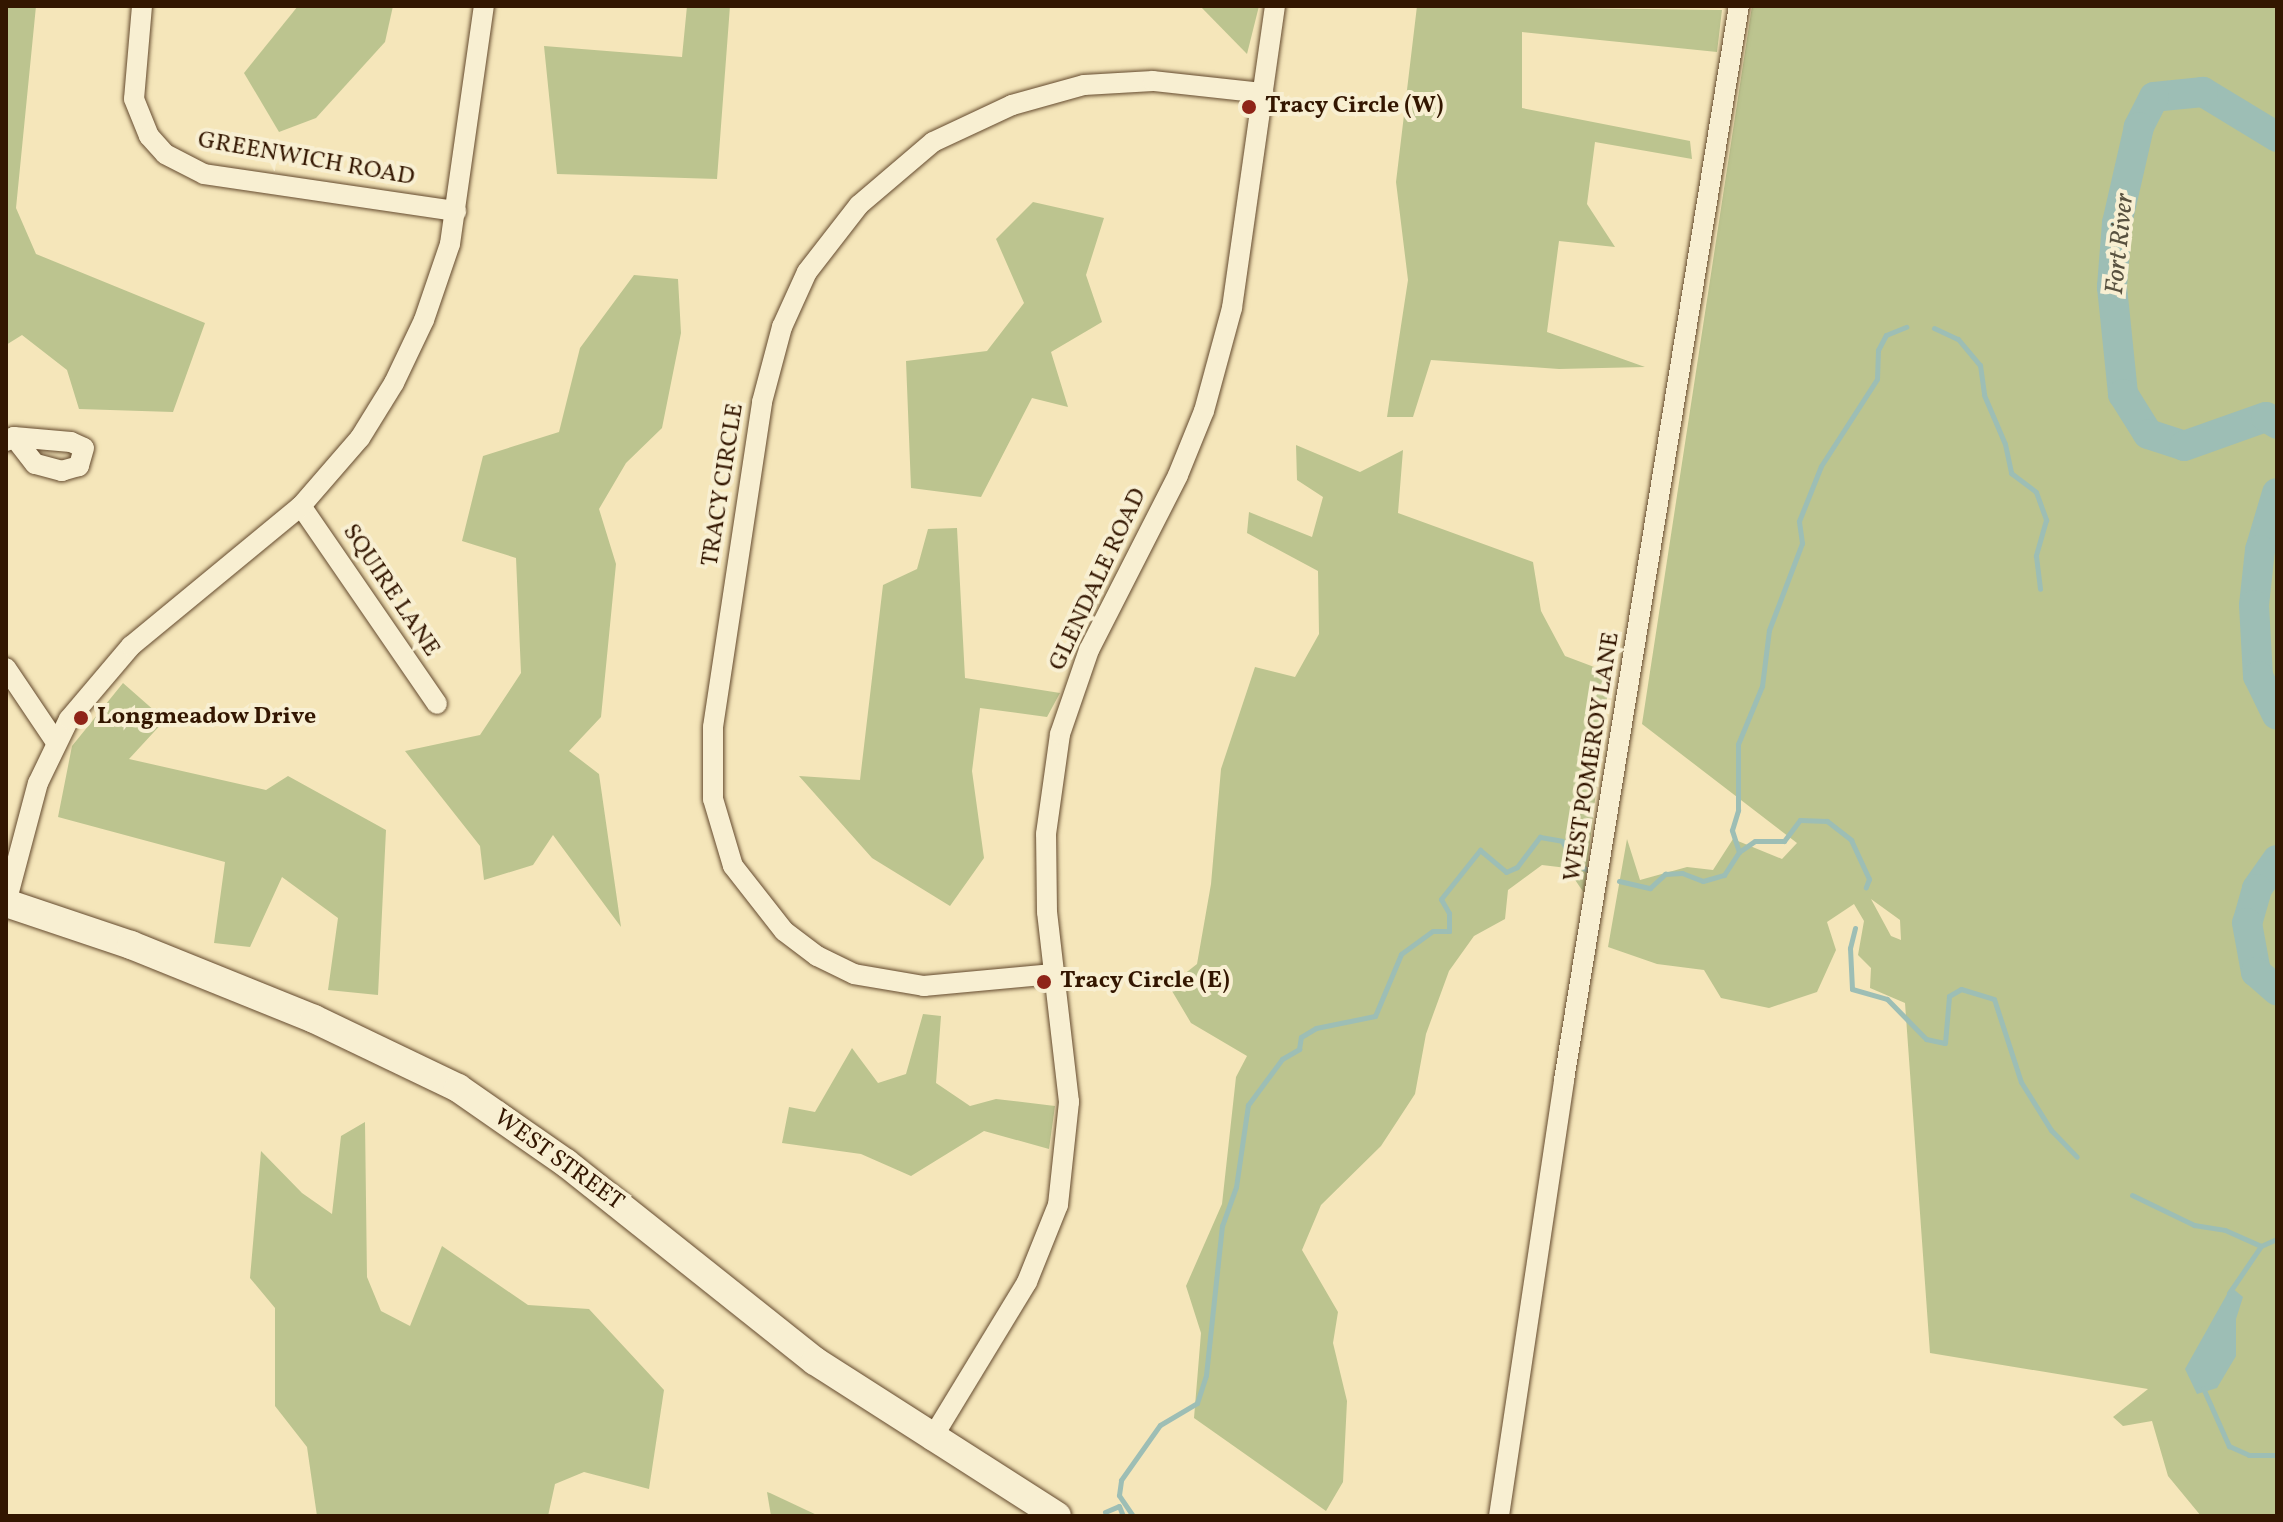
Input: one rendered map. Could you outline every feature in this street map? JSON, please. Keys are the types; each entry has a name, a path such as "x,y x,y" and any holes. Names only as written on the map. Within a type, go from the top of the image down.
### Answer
{"main road":[{"name":"WEST STREET","path":"6,903 131,945 300,1013 458,1088 566,1163 815,1361 931,1440 1057,1516"}],"street":[{"name":"GREENWICH ROAD","path":"142,6 134,99 149,136 165,154 213,175 456,211"},
{"path":"6,903 33,800 55,741 115,661 301,506 360,438 398,376 437,287 456,211 484,6"},
{"name":"GLENDALE ROAD","path":"931,1440 1027,1282 1058,1205 1069,1102 1053,974 1046,834 1060,734 1089,650 1178,475 1204,411 1232,308 1275,6"},
{"name":"WEST POMEROY LANE","path":"1499,1516 1564,1080 1739,6"},
{"name":"TRACY CIRCLE","path":"1053,974 924,986 854,974 817,956 784,931 733,866 713,799 713,727 762,402 782,327 807,272 859,205 933,142 1012,105 1084,85 1153,81 1263,93"},
{"name":"SQUIRE LANE","path":"301,506 437,704"},
{"path":"6,668 55,741"}],"green space":[{"path":"6,6 36,6 16,208 36,254 205,323 173,412 79,409 67,370 22,335 6,345"},
{"path":"298,6 393,6 385,42 316,118 279,132 244,73"},
{"path":"687,6 730,6 717,179 557,174 544,46 682,57"},
{"path":"1200,6 1259,6 1247,54"},
{"path":"1417,6 1722,10 1717,52 1522,32 1522,108 1690,141 1692,159 1595,142 1587,204 1615,247 1559,241 1547,332 1645,367 1559,369 1431,360 1413,417 1387,417 1408,280 1396,182"},
{"path":"1752,6 2277,6 2277,1516 2201,1516 2168,1476 2152,1421 2123,1426 2113,1417 2148,1389 1930,1353 1905,1003 1870,988 1871,968 1858,955 1864,921 1854,904 1827,922 1836,950 1817,992 1769,1008 1721,998 1704,970 1657,964 1608,947 1627,839 1640,880 1687,867 1713,870 1733,839 1782,859 1797,843 1642,724","holes":["1871,899 1900,920 1901,940 1891,936"]},
{"path":"1033,202 1104,218 1086,275 1102,322 1051,352 1068,407 1032,398 981,497 911,488 906,361 987,351 1024,303 996,239"},
{"path":"634,275 678,279 681,333 662,428 626,463 599,509 616,564 601,717 569,751 599,774 621,927 553,835 533,865 484,880 480,846 405,751 480,735 521,673 516,558 462,541 483,456 559,432 580,348"},
{"path":"1296,445 1360,472 1403,450 1398,513 1533,562 1541,611 1565,656 1610,673 1584,893 1567,868 1542,865 1508,890 1505,919 1474,936 1449,971 1426,1034 1415,1094 1381,1146 1321,1205 1302,1250 1338,1312 1333,1343 1347,1401 1343,1482 1326,1511 1194,1418 1201,1333 1186,1286 1222,1204 1236,1077 1247,1056 1191,1023 1169,986 1197,964 1211,884 1221,769 1255,667 1295,677 1319,634 1318,571 1247,533 1249,512 1312,537 1323,497 1297,480"},
{"path":"957,528 965,678 1060,693 1047,717 980,708 972,771 984,858 950,906 872,858 799,776 860,780 883,585 917,569 928,529"},
{"path":"123,683 165,720 129,759 266,790 288,776 386,830 378,995 328,990 338,918 282,877 250,947 214,943 225,862 58,817 72,746"},
{"path":"923,1014 941,1016 936,1083 970,1106 996,1099 1055,1106 1049,1149 984,1131 911,1176 861,1154 782,1143 789,1107 815,1112 852,1048 878,1083 906,1074"},
{"path":"365,1122 367,1277 381,1311 410,1326 442,1246 528,1305 589,1309 664,1390 649,1489 584,1472 555,1484 548,1516 317,1516 307,1447 275,1406 275,1308 250,1278 261,1151 302,1193 332,1214 341,1136"},
{"path":"767,1492 770,1493 819,1516 771,1516"}],"water":[{"path":"2231,1287 2243,1297 2236,1319 2236,1356 2217,1388 2197,1394 2185,1369"}],"waterway":[{"name":"Fort River","path":"2277,137 2203,92 2154,97 2139,127 2117,223 2112,287 2123,394 2148,434 2184,446 2266,417 2277,424"},
{"path":"1739,852 1732,830 1738,810 1738,744 1762,686 1769,630 1802,543 1799,521 1821,466 1877,379 1878,350 1886,335 1906,327"},
{"path":"1934,328 1958,339 1980,365 1984,395 2005,444 2011,473 2036,492 2046,520 2036,556 2040,589"},
{"name":"Fort River","path":"2277,493 2260,550 2254,605 2258,676 2277,715"},
{"path":"1619,881 1650,888 1665,874 1682,873 1703,881 1724,875 1739,852 1755,841 1784,841 1800,820 1827,821 1851,840 1869,879 1866,887"},
{"path":"1133,1516 1119,1495 1121,1480 1160,1425 1197,1403 1206,1375 1222,1226 1236,1187 1248,1105 1282,1059 1299,1049 1301,1037 1316,1028 1375,1016 1401,954 1433,931 1449,931 1449,913 1441,899 1480,850 1506,872 1517,867 1540,837 1562,841 1575,864 1588,870"},
{"name":"Fort River","path":"2277,860 2257,889 2247,923 2256,972 2277,990"},
{"path":"1855,928 1850,948 1852,989 1887,999 1926,1039 1945,1043 1949,996 1961,989 1994,999 2021,1082 2051,1130 2077,1157"},
{"path":"2132,1195 2194,1225 2225,1230 2261,1246"},
{"path":"2229,1293 2261,1246 2277,1239"},
{"path":"2203,1388 2229,1446 2249,1455 2277,1455"},
{"path":"1105,1512 1119,1506 1123,1516"}],"place":[{"name":"Tracy Circle (W)","path":"1249,107"},
{"name":"Longmeadow Drive","path":"81,718"},
{"name":"Tracy Circle (E)","path":"1044,982"}]}
